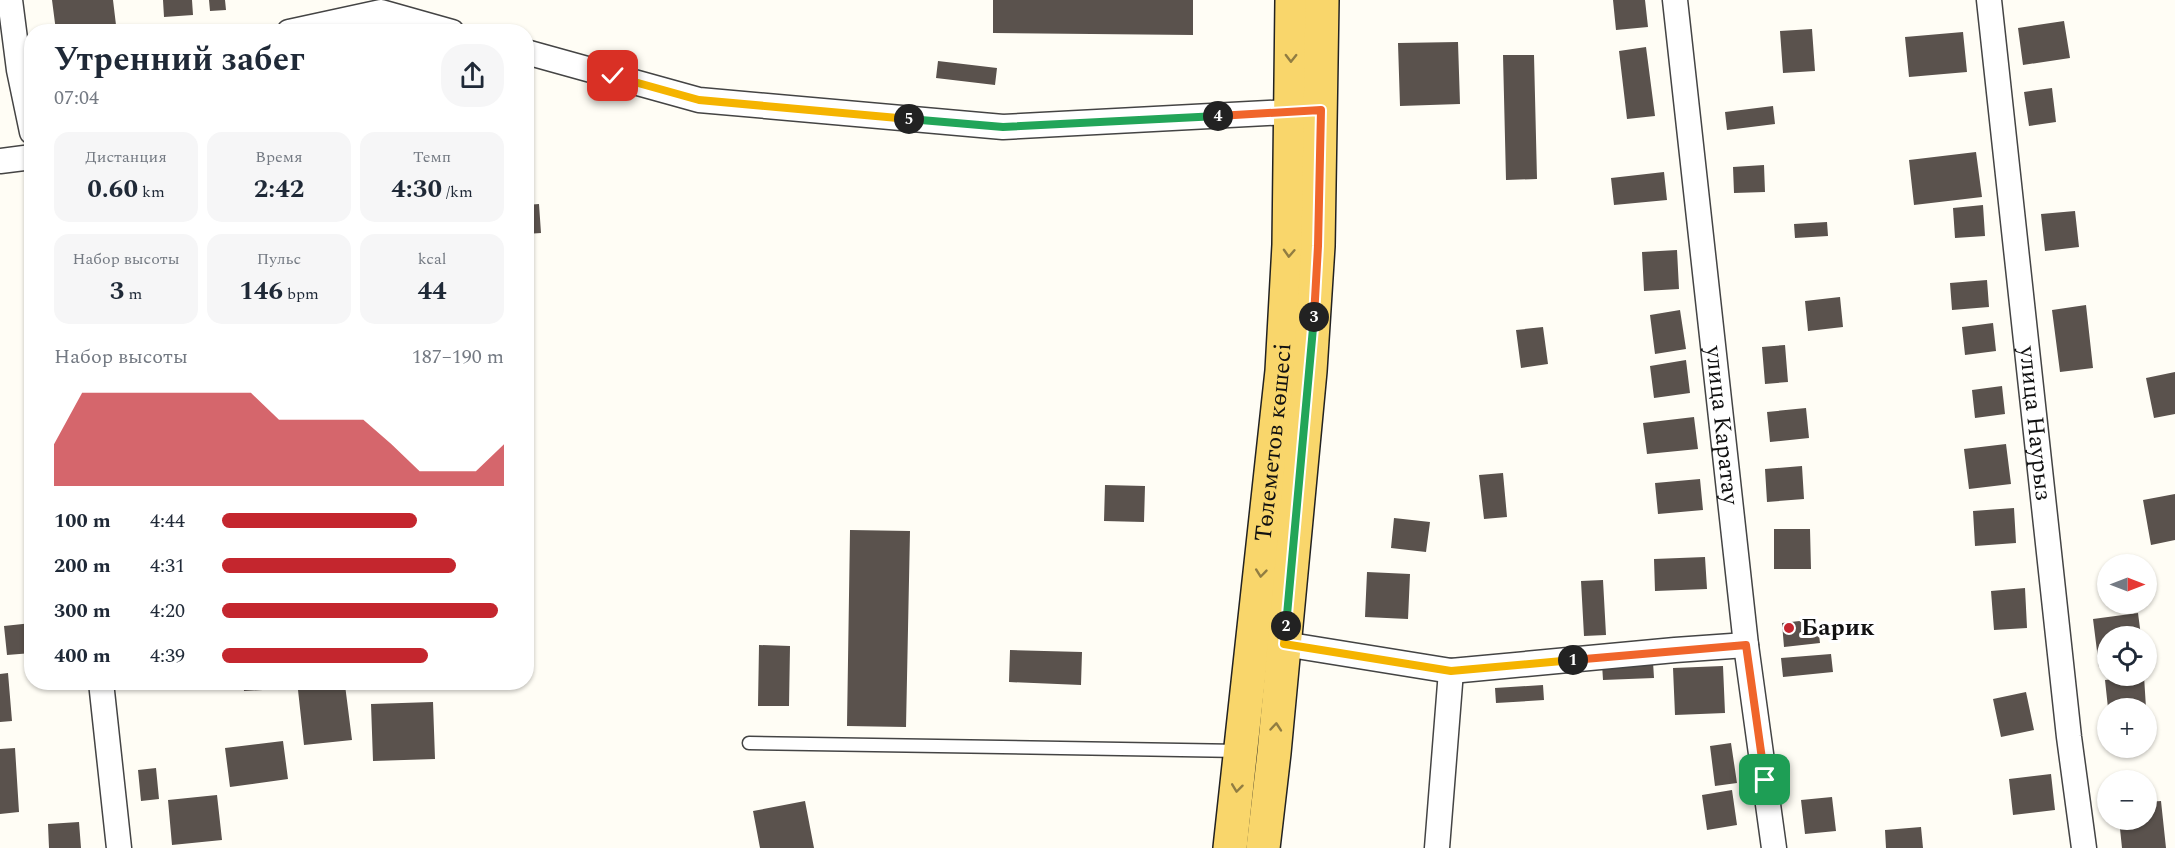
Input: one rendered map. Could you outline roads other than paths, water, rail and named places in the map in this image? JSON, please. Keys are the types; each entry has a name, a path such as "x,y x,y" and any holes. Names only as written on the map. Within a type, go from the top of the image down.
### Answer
{"main road":[{"name":"Төлеметов көшесі","path":"1263,848 1310,371 1318,246 1306,111 1292,0"},
{"name":"Төлеметов көшесі","path":"1230,848 1282,371 1289,245 1322,0"}],"street":[{"path":"10,0 24,63"},
{"name":"улица Каратау","path":"1676,0 1746,645 1774,848"},
{"name":"улица Наурыз","path":"1989,0 2069,737 2085,848"},
{"path":"326,24 381,12 424,24"},
{"path":"534,54 699,100 1003,127 1306,111"},
{"path":"0,161 24,159"},
{"path":"1284,644 1451,671 1746,645"},
{"path":"1437,848 1451,671"},
{"path":"101,690 118,848"}],"lane":[{"path":"749,743 1242,751"}],"place":[{"name":"Барик","path":"1789,628"}]}
